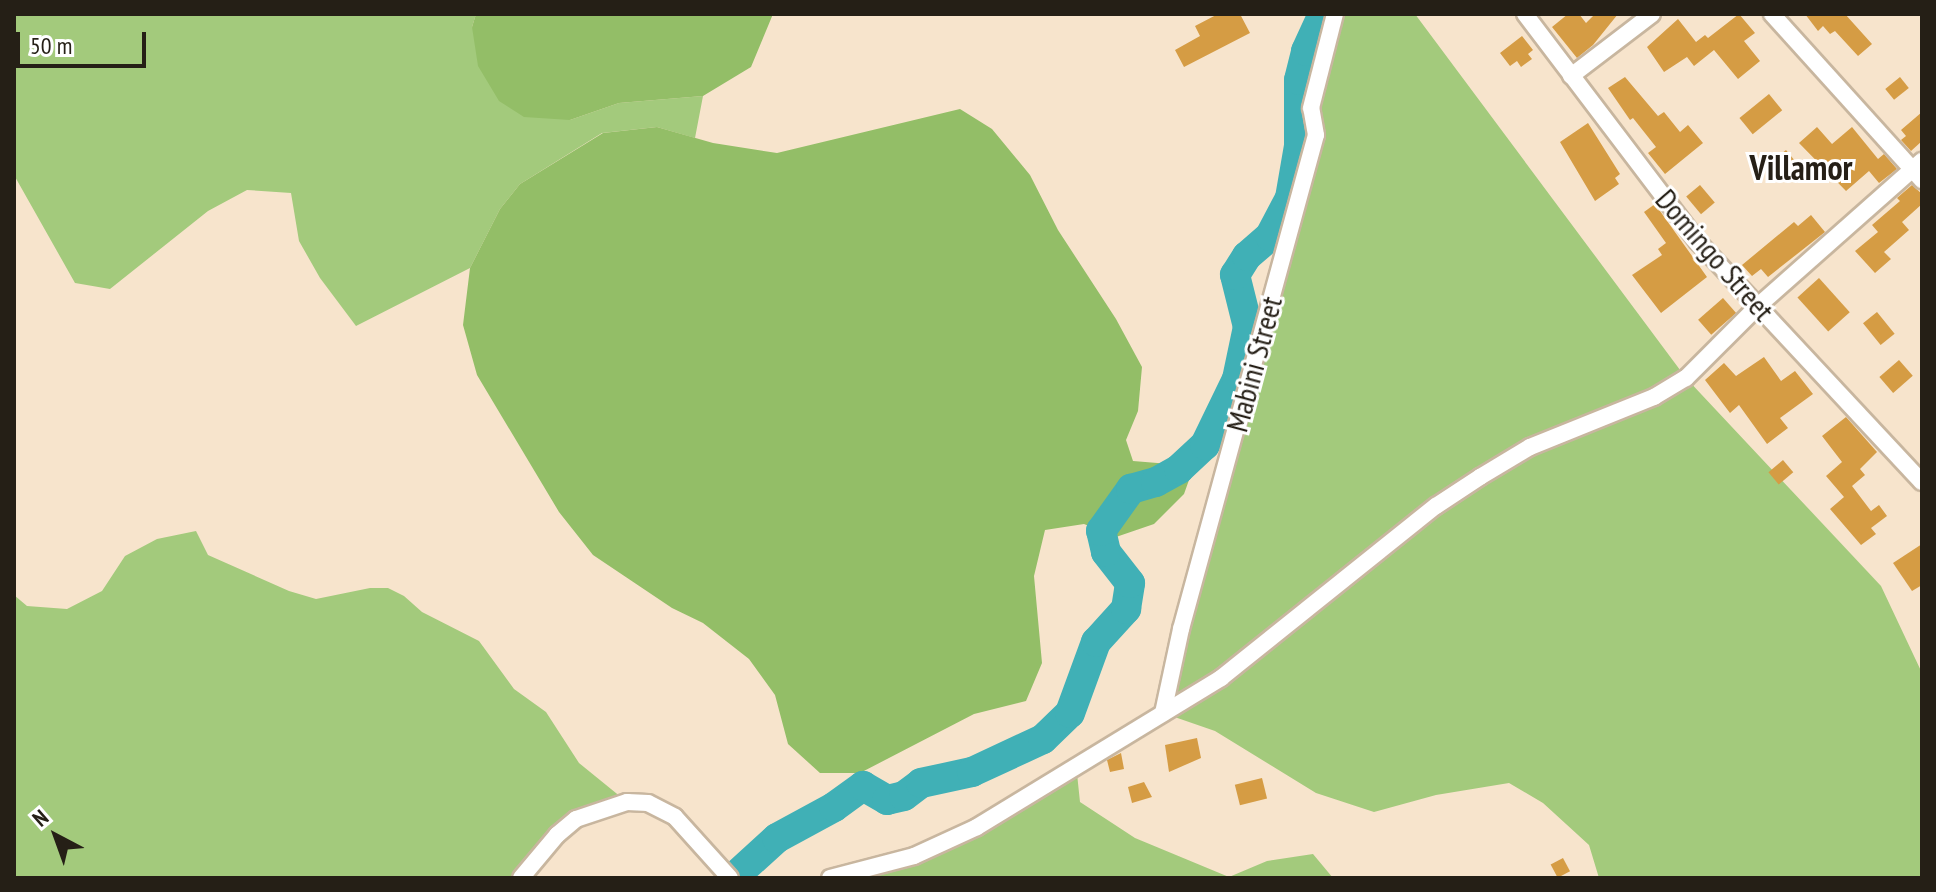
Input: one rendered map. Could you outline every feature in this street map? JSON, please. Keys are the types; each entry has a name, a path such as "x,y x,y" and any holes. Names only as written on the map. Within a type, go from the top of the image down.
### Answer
{"street":[{"name":"Mabini Street","path":"1163,713 1181,629 1316,135 1311,108 1335,14"},
{"name":"Domingo Street","path":"1525,14 1698,242 1922,482"},
{"path":"1571,76 1652,14"},
{"path":"830,878 937,848 1221,678 1436,506 1480,477 1530,447 1654,397 1686,378 1758,306 1919,170 1772,14"},
{"path":"521,878 557,835 576,819 627,802 648,803 675,817 730,878"}],"green space":[{"path":"14,14 476,14 472,27 570,120 619,103 703,96 695,138 657,127 602,133 520,184 500,209 470,268 356,326 320,278 299,241 291,193 247,190 208,211 110,289 75,283 14,175"},
{"path":"476,14 773,14 751,67 703,96 619,103 570,120 524,117 499,101 478,66 472,27"},
{"path":"1335,14 1415,14 1686,378 1881,586 1922,673 1922,878 1599,878 1589,845 1543,803 1509,783 1436,795 1374,812 1316,793 1215,731 1163,713 1316,135 1311,108"},
{"path":"960,109 992,129 1030,175 1058,230 1116,319 1142,367 1138,411 1126,440 1133,461 1194,466 1184,494 1154,524 1116,537 1084,524 1045,530 1034,576 1042,663 1026,701 974,714 860,773 820,773 788,744 775,695 749,659 703,623 672,608 593,555 559,512 477,375 463,325 470,268 500,209 520,184 603,133 657,127 713,143 777,153"},
{"path":"196,531 208,555 289,591 316,599 370,588 388,588 404,596 422,612 479,641 514,689 546,712 579,763 627,802 576,819 521,878 14,878 14,595 27,606 67,609 102,591 125,556 157,539"},
{"path":"1076,764 1080,802 1135,838 1229,877 1267,861 1313,854 1333,878 830,878 914,856"}],"building":[{"path":"1218,14 1240,14 1250,33 1184,67 1175,50 1200,36 1195,26"},
{"path":"1568,14 1579,14 1586,23 1595,14 1618,14 1593,45 1577,58 1552,27"},
{"path":"1739,14 1755,33 1744,41 1760,61 1738,79 1714,50 1694,66 1687,57 1664,72 1647,47 1678,19 1696,42 1705,35 1708,38"},
{"path":"1805,14 1845,14 1872,44 1858,56 1835,31 1830,34 1823,26 1818,31"},
{"path":"1522,36 1533,50 1528,54 1532,59 1521,67 1517,61 1510,66 1500,53"},
{"path":"1625,77 1658,116 1664,112 1680,132 1688,125 1703,143 1665,174 1648,153 1656,147 1633,118 1630,120 1608,88"},
{"path":"1900,77 1909,88 1894,100 1885,89"},
{"path":"1769,94 1782,110 1753,134 1739,118"},
{"path":"1922,112 1922,141 1911,151 1901,140 1906,136 1901,130"},
{"path":"1588,123 1620,174 1615,178 1619,184 1595,201 1560,142"},
{"path":"1817,127 1832,144 1852,127 1878,159 1884,154 1897,169 1879,183 1869,171 1846,191 1799,143"},
{"path":"1786,150 1794,160 1784,168 1776,158"},
{"path":"1700,185 1715,203 1701,214 1686,197"},
{"path":"1912,185 1922,194 1922,204 1902,222 1909,230 1884,252 1891,259 1875,273 1855,251 1878,232 1872,225 1900,201 1897,198"},
{"path":"1655,204 1707,277 1661,313 1632,275 1662,255 1658,249 1666,243 1644,212"},
{"path":"1811,215 1825,232 1768,277 1761,269 1752,276 1742,265 1794,222 1798,226"},
{"path":"1819,278 1850,312 1828,332 1797,297"},
{"path":"1723,298 1736,313 1711,335 1698,320"},
{"path":"1877,312 1895,334 1881,345 1863,323"},
{"path":"1764,357 1781,381 1795,371 1813,394 1780,418 1788,428 1767,444 1739,405 1730,413 1705,380 1724,363 1736,376"},
{"path":"1899,360 1913,376 1893,393 1879,377"},
{"path":"1846,417 1877,452 1860,469 1865,475 1852,486 1871,511 1879,505 1887,516 1871,528 1876,534 1861,545 1830,509 1844,497 1826,476 1842,462 1822,436"},
{"path":"1783,460 1793,472 1779,484 1768,472"},
{"path":"1922,544 1922,585 1912,591 1893,563"},
{"path":"1197,738 1201,758 1169,772 1165,745"},
{"path":"1121,753 1124,769 1110,772 1107,760"},
{"path":"1262,778 1267,798 1240,805 1235,785"},
{"path":"1144,782 1152,797 1132,803 1128,787"},
{"path":"1563,858 1570,871 1558,878 1551,865"}],"waterway":[{"path":"733,878 777,838 834,807 863,786 887,800 904,796 921,783 972,772 1043,739 1070,713 1096,642 1126,609 1130,583 1106,552 1101,531 1131,489 1156,482 1179,469 1205,445 1237,379 1248,327 1235,275 1247,256 1270,236 1290,198 1299,146 1299,80 1306,51 1323,14"}],"district":[{"name":"Villamor","path":"1801,168"}]}
